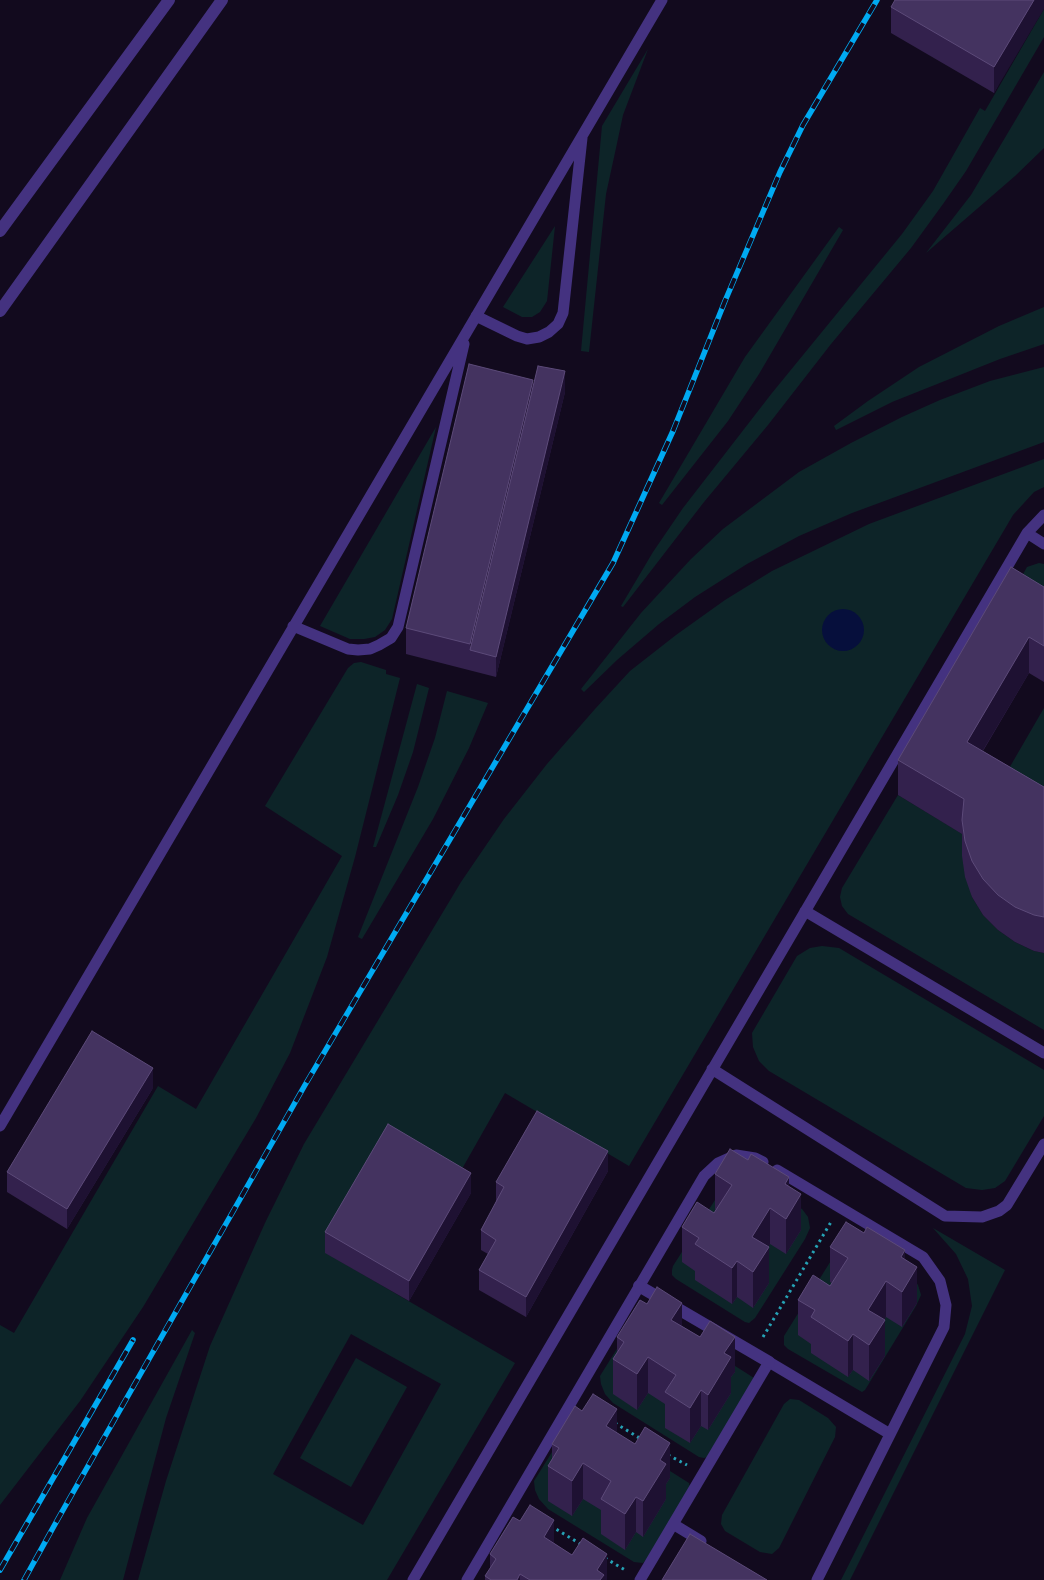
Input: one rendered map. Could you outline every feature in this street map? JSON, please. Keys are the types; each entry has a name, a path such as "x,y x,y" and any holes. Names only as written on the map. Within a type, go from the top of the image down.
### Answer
{"street":[{"path":"0,231 169,0"},
{"path":"0,311 222,0"},
{"path":"640,1286 769,1362"}],"lane":[{"path":"0,1126 662,0"},
{"path":"476,316 528,339 539,337 549,332 558,324 563,313 583,134"},
{"path":"294,626 348,648 358,650 370,649 379,645 391,638 398,627 467,332"},
{"path":"413,1580 1027,533 1044,515"},
{"path":"1027,533 1044,544"},
{"path":"805,912 1044,1053"},
{"path":"712,1070 946,1216 982,1217 999,1211 1007,1205 1044,1144"},
{"path":"467,1580 704,1176 718,1163 736,1156 755,1158 923,1257 940,1281 946,1305 944,1327 817,1580"},
{"path":"641,1580 769,1362 890,1434"},
{"path":"673,1524 707,1545"}],"path":[{"path":"754,1353 839,1207"},
{"path":"608,1419 642,1439"},
{"path":"668,1454 702,1475"},
{"path":"546,1523 589,1549"},
{"path":"598,1554 641,1580"}],"green space":[{"path":"1044,9 1044,37 966,171 943,204 911,248 704,502 623,607 621,606 653,552 683,508 772,393 902,234 933,191 980,108 985,111"},
{"path":"648,49 623,115 606,194 589,352 581,351 602,126"},
{"path":"1044,72 1044,148 1015,176 926,253 971,195"},
{"path":"555,226 547,301 540,312 532,317 522,317 503,307"},
{"path":"839,227 843,230 759,374 728,421 662,505 659,503 745,357"},
{"path":"1044,307 1044,344 1000,359 892,402 836,430 834,426 919,367 999,326"},
{"path":"1044,367 1044,442 852,513 799,536 747,564 695,597 659,624 617,660 584,692 581,689 641,613 691,559 723,529 799,472 851,443 940,400 990,381"},
{"path":"436,427 392,619 385,630 375,637 364,639 350,639 320,626"},
{"path":"1044,459 1044,487 1034,492 1013,515 629,1166 505,1093 454,1183 326,1253 515,1363 387,1580 138,1580 166,1481 210,1346 265,1223 304,1144 461,882 504,819 547,764 630,671 725,600 772,571 869,524","holes":["351,1334 441,1384 363,1525 273,1474"]},
{"path":"1039,563 1044,564 1044,601 1017,585 1027,567"},
{"path":"361,662 386,670 386,674 400,678 355,857 327,957 290,1053 256,1118 143,1307 80,1401 0,1505 0,1325 14,1333 158,1086 196,1109 342,856 265,806 348,668 354,663"},
{"path":"417,684 429,688 413,752 398,795 376,847 373,847"},
{"path":"447,691 488,703 469,748 433,819 362,939 358,937 418,787 435,738"},
{"path":"1044,708 1044,801 1004,777"},
{"path":"898,795 964,835 972,897 983,915 998,930 1015,942 1034,951 1044,953 1044,1030 848,914 842,906 840,897 842,888"},
{"path":"822,946 839,948 1044,1070 1044,1116 1005,1181 995,1188 982,1190 966,1188 769,1071 759,1061 753,1047 752,1033 797,956 810,948"},
{"path":"749,1176 802,1209 808,1217 810,1228 755,1318 749,1323 676,1279 672,1275 672,1270 722,1189"},
{"path":"933,1228 1005,1270 850,1580 841,1580 965,1334 972,1306 968,1279 956,1254"},
{"path":"832,1259 912,1276 918,1285 921,1295 865,1390 862,1392 784,1345 784,1336"},
{"path":"663,1320 754,1378 708,1457 699,1457 613,1403 605,1394 601,1384 600,1376 633,1323"},
{"path":"192,1330 195,1333 166,1418 123,1580 60,1580 87,1518"},
{"path":"356,1358 407,1387 351,1487 300,1458"},
{"path":"790,1399 799,1400 828,1418 836,1427 835,1437 779,1548 772,1554 760,1552 725,1531 721,1524 722,1515 784,1404"},
{"path":"597,1425 689,1483 690,1487 643,1563 634,1562 548,1509 539,1499 535,1490 534,1481 567,1428"}],"shaded area":[{"path":"843,609 858,615 864,630 858,645 843,651 828,645 822,630 828,615"}],"building":[{"path":"895,0 1034,0 994,67 891,7"},
{"path":"469,364 533,380 470,644 406,628"},
{"path":"538,366 565,371 496,657 470,650"},
{"path":"1011,567 1044,587 1044,646 1029,637 967,742 1044,787 1044,917 1015,907 998,895 983,879 972,861 965,841 962,820 964,799 898,760"},
{"path":"92,1031 153,1068 67,1209 7,1172"},
{"path":"537,1111 608,1151 526,1297 479,1270 496,1240 481,1230 504,1187 496,1182"},
{"path":"388,1124 471,1173 409,1281 325,1232"},
{"path":"730,1149 748,1160 751,1154 789,1177 785,1184 801,1194 786,1219 770,1208 752,1237 769,1247 753,1272 737,1261 732,1268 695,1244 699,1238 682,1227 697,1202 714,1213 732,1185 715,1174"},
{"path":"846,1222 864,1233 867,1227 905,1250 901,1257 917,1267 902,1292 886,1281 868,1310 885,1320 869,1345 853,1334 848,1341 811,1317 815,1310 798,1300 813,1275 830,1286 848,1258 830,1247"},
{"path":"657,1287 682,1303 671,1320 700,1337 710,1321 735,1337 724,1353 731,1357 708,1395 701,1390 690,1408 665,1392 676,1375 648,1357 637,1374 613,1359 624,1342 617,1337 640,1300 647,1304"},
{"path":"593,1394 617,1409 606,1426 635,1444 645,1427 670,1443 660,1460 666,1464 643,1501 636,1497 625,1514 601,1499 611,1481 583,1463 572,1481 548,1466 559,1448 552,1444 575,1406 582,1411"},
{"path":"530,1505 554,1520 544,1537 572,1555 583,1538 607,1554 597,1570 604,1575 600,1580 530,1580 520,1574 517,1580 491,1580 485,1576 496,1559 490,1554 513,1517 520,1521"},
{"path":"690,1534 767,1580 662,1580"}],"railway":[{"path":"24,1580 305,1085 613,563 673,431 725,301 780,172 803,125 877,0"},
{"path":"0,1570 133,1340"}]}
